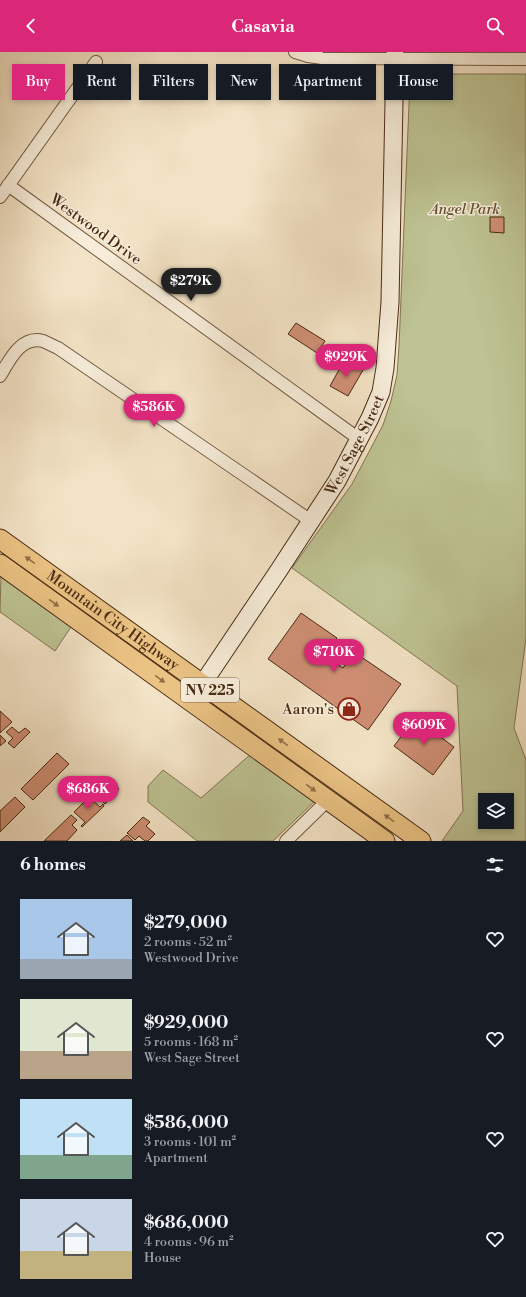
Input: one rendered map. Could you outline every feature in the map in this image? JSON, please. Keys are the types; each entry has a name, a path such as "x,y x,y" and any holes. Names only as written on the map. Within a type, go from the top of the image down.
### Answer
{"main road":[{"name":"Mountain City Highway","path":"0,539 421,841"},
{"name":"Mountain City Highway","path":"0,564 385,841"}],"street":[{"path":"295,52 322,58 395,55 526,59"},
{"name":"West Sage Street","path":"190,701 337,481 370,418 381,392 388,334 395,55"},
{"path":"0,197 96,62"},
{"name":"Westwood Drive","path":"8,185 359,439"},
{"path":"0,376 16,350 27,342 42,341 58,348 311,522"},
{"path":"286,841 328,800"}],"green space":[{"name":"Angel Park","path":"453,74 526,74 526,638 514,728 526,760 526,841 442,841 463,811 457,686 292,568 352,484 383,425 391,401 397,375 409,100 453,100"},
{"path":"1,574 71,627 55,651 0,612"},
{"path":"252,753 314,802 273,841 197,841 148,802 148,786 163,770 201,798"}],"building":[{"path":"490,217 504,217 504,233 490,232"},
{"path":"296,323 325,341 317,353 288,334"},
{"path":"345,359 363,370 348,396 330,386"},
{"path":"301,613 337,638 324,656 343,668 354,652 401,684 368,730 268,659"},
{"path":"0,711 12,722 0,733"},
{"path":"415,718 454,747 433,775 394,746"},
{"path":"12,727 19,733 25,728 30,732 14,748 8,743 13,738 6,732"},
{"path":"0,735 6,741 0,746"},
{"path":"57,753 69,764 33,800 21,789"},
{"path":"107,777 119,789 105,804 92,791"},
{"path":"15,797 25,807 0,832 0,811"},
{"path":"89,797 100,807 103,804 104,806 82,827 81,826 85,822 74,812"},
{"path":"71,815 77,820 72,825 77,830 67,841 44,841"},
{"path":"143,817 150,822 146,826 155,834 148,841 145,841 139,836 135,840 127,833"},
{"path":"127,835 133,841 120,841"}],"place":[{"name":"Aaron's","path":"349,709"}]}
